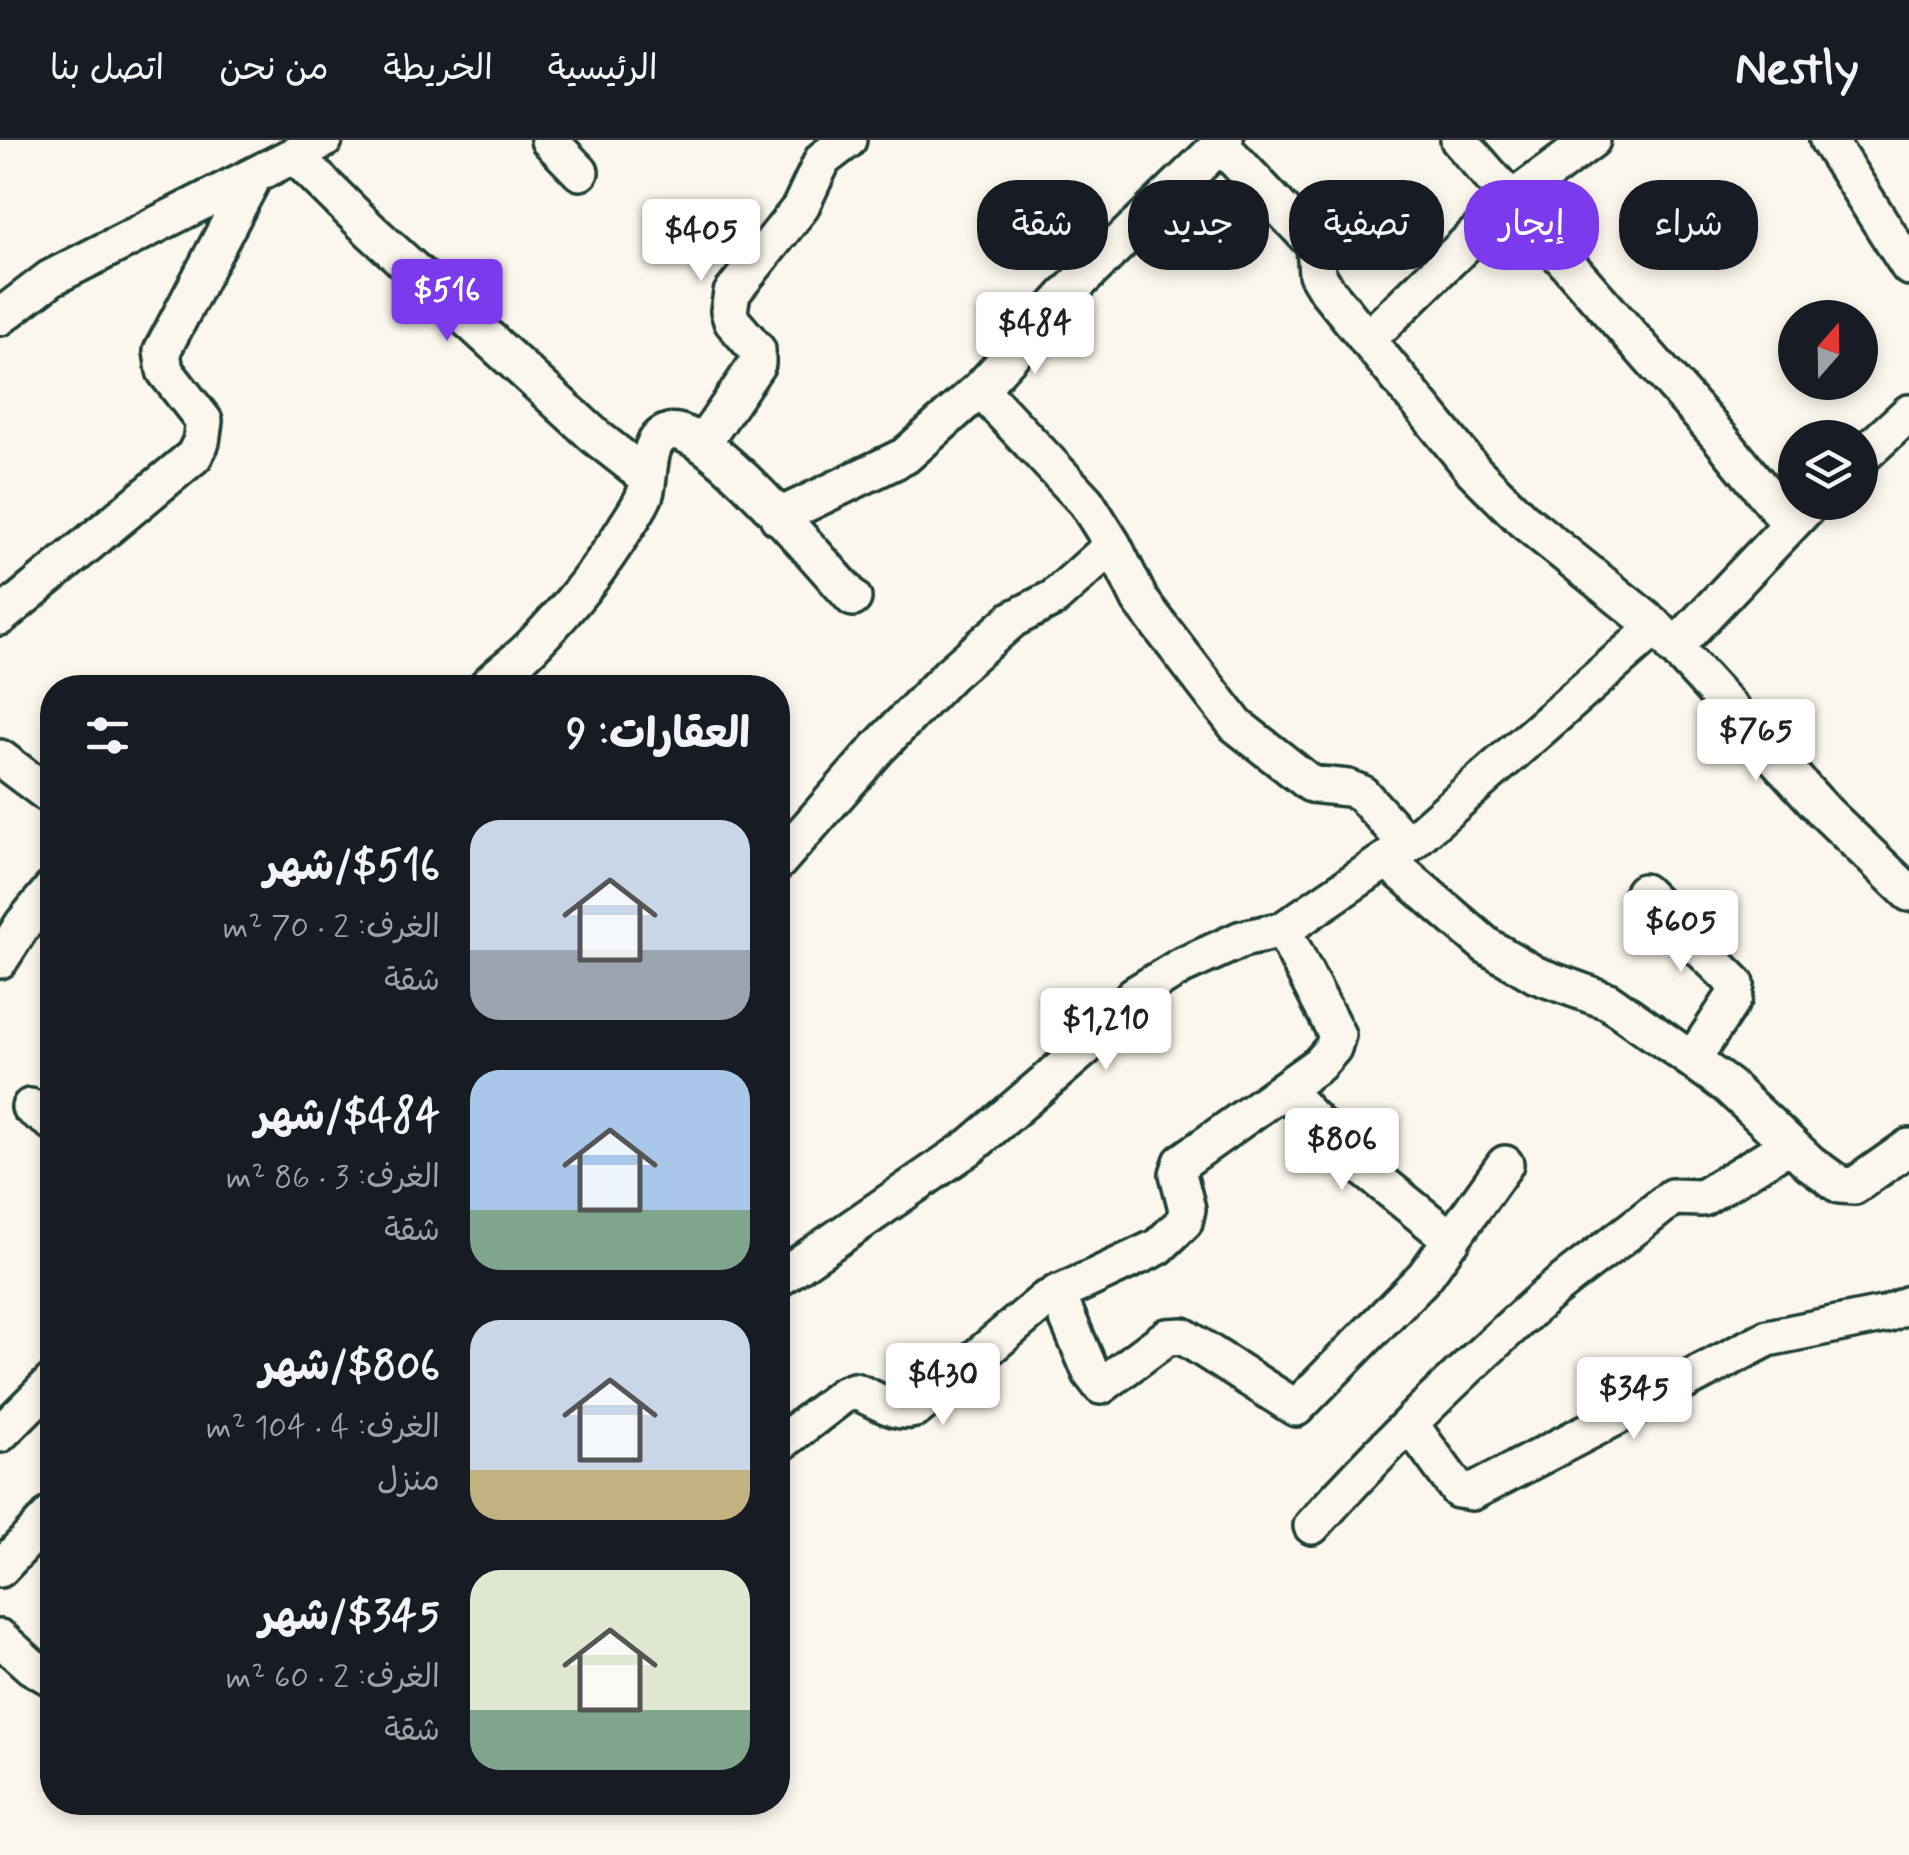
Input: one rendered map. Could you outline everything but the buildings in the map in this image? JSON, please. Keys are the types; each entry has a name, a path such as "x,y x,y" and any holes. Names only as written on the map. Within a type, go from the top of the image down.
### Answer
{"street":[{"path":"549,140 580,172"},
{"path":"1459,140 1494,180"},
{"path":"1538,180 1592,140"},
{"path":"1828,140 1907,257"},
{"path":"778,516 905,456 980,389 1069,292 1223,142 1315,245 1317,274 1436,428 1523,520 1665,637 1825,812 1907,886"},
{"path":"703,443 758,356 732,321 732,293 800,208 827,146"},
{"path":"0,317 51,278 309,148 384,243 596,437 647,477"},
{"path":"0,618 194,456 202,442 204,421 165,371 162,350 254,176"},
{"path":"1366,340 1464,245"},
{"path":"1572,270 1720,439 1778,492"},
{"path":"980,389 1086,502 1140,600 1236,724 1310,784 1348,788 1361,794 1398,853 1487,946 1536,975 1608,1001 1728,1086 1827,1176 1847,1187 1909,1147"},
{"path":"1878,441 1909,413"},
{"path":"500,675 572,601 620,538 646,491 648,464 663,434 681,432 703,443 745,478 853,598"},
{"path":"790,1271 971,1146 1085,1048 1134,994 1180,967 1242,939 1283,930 1398,853 1665,637 1793,520"},
{"path":"790,848 950,674 1012,619 1054,598 1113,545"},
{"path":"0,758 40,789"},
{"path":"1643,892 1736,984 1734,997 1692,1060"},
{"path":"0,960 40,903"},
{"path":"790,1435 854,1391 910,1411 1057,1293 1158,1247 1184,1222 1187,1209 1178,1174 1182,1162 1318,1064 1337,1036 1283,930"},
{"path":"1284,1089 1346,1154 1452,1240"},
{"path":"1312,1526 1410,1424 1543,1298 1632,1232 1672,1196 1702,1198 1790,1144"},
{"path":"1057,1293 1090,1373 1101,1386 1167,1337 1183,1336 1296,1408 1425,1276 1504,1164"},
{"path":"1410,1424 1458,1490 1472,1492 1768,1338 1887,1314 1909,1304"},
{"path":"0,1434 40,1394"},
{"path":"0,1569 40,1527"},
{"path":"0,1638 40,1671"}]}
